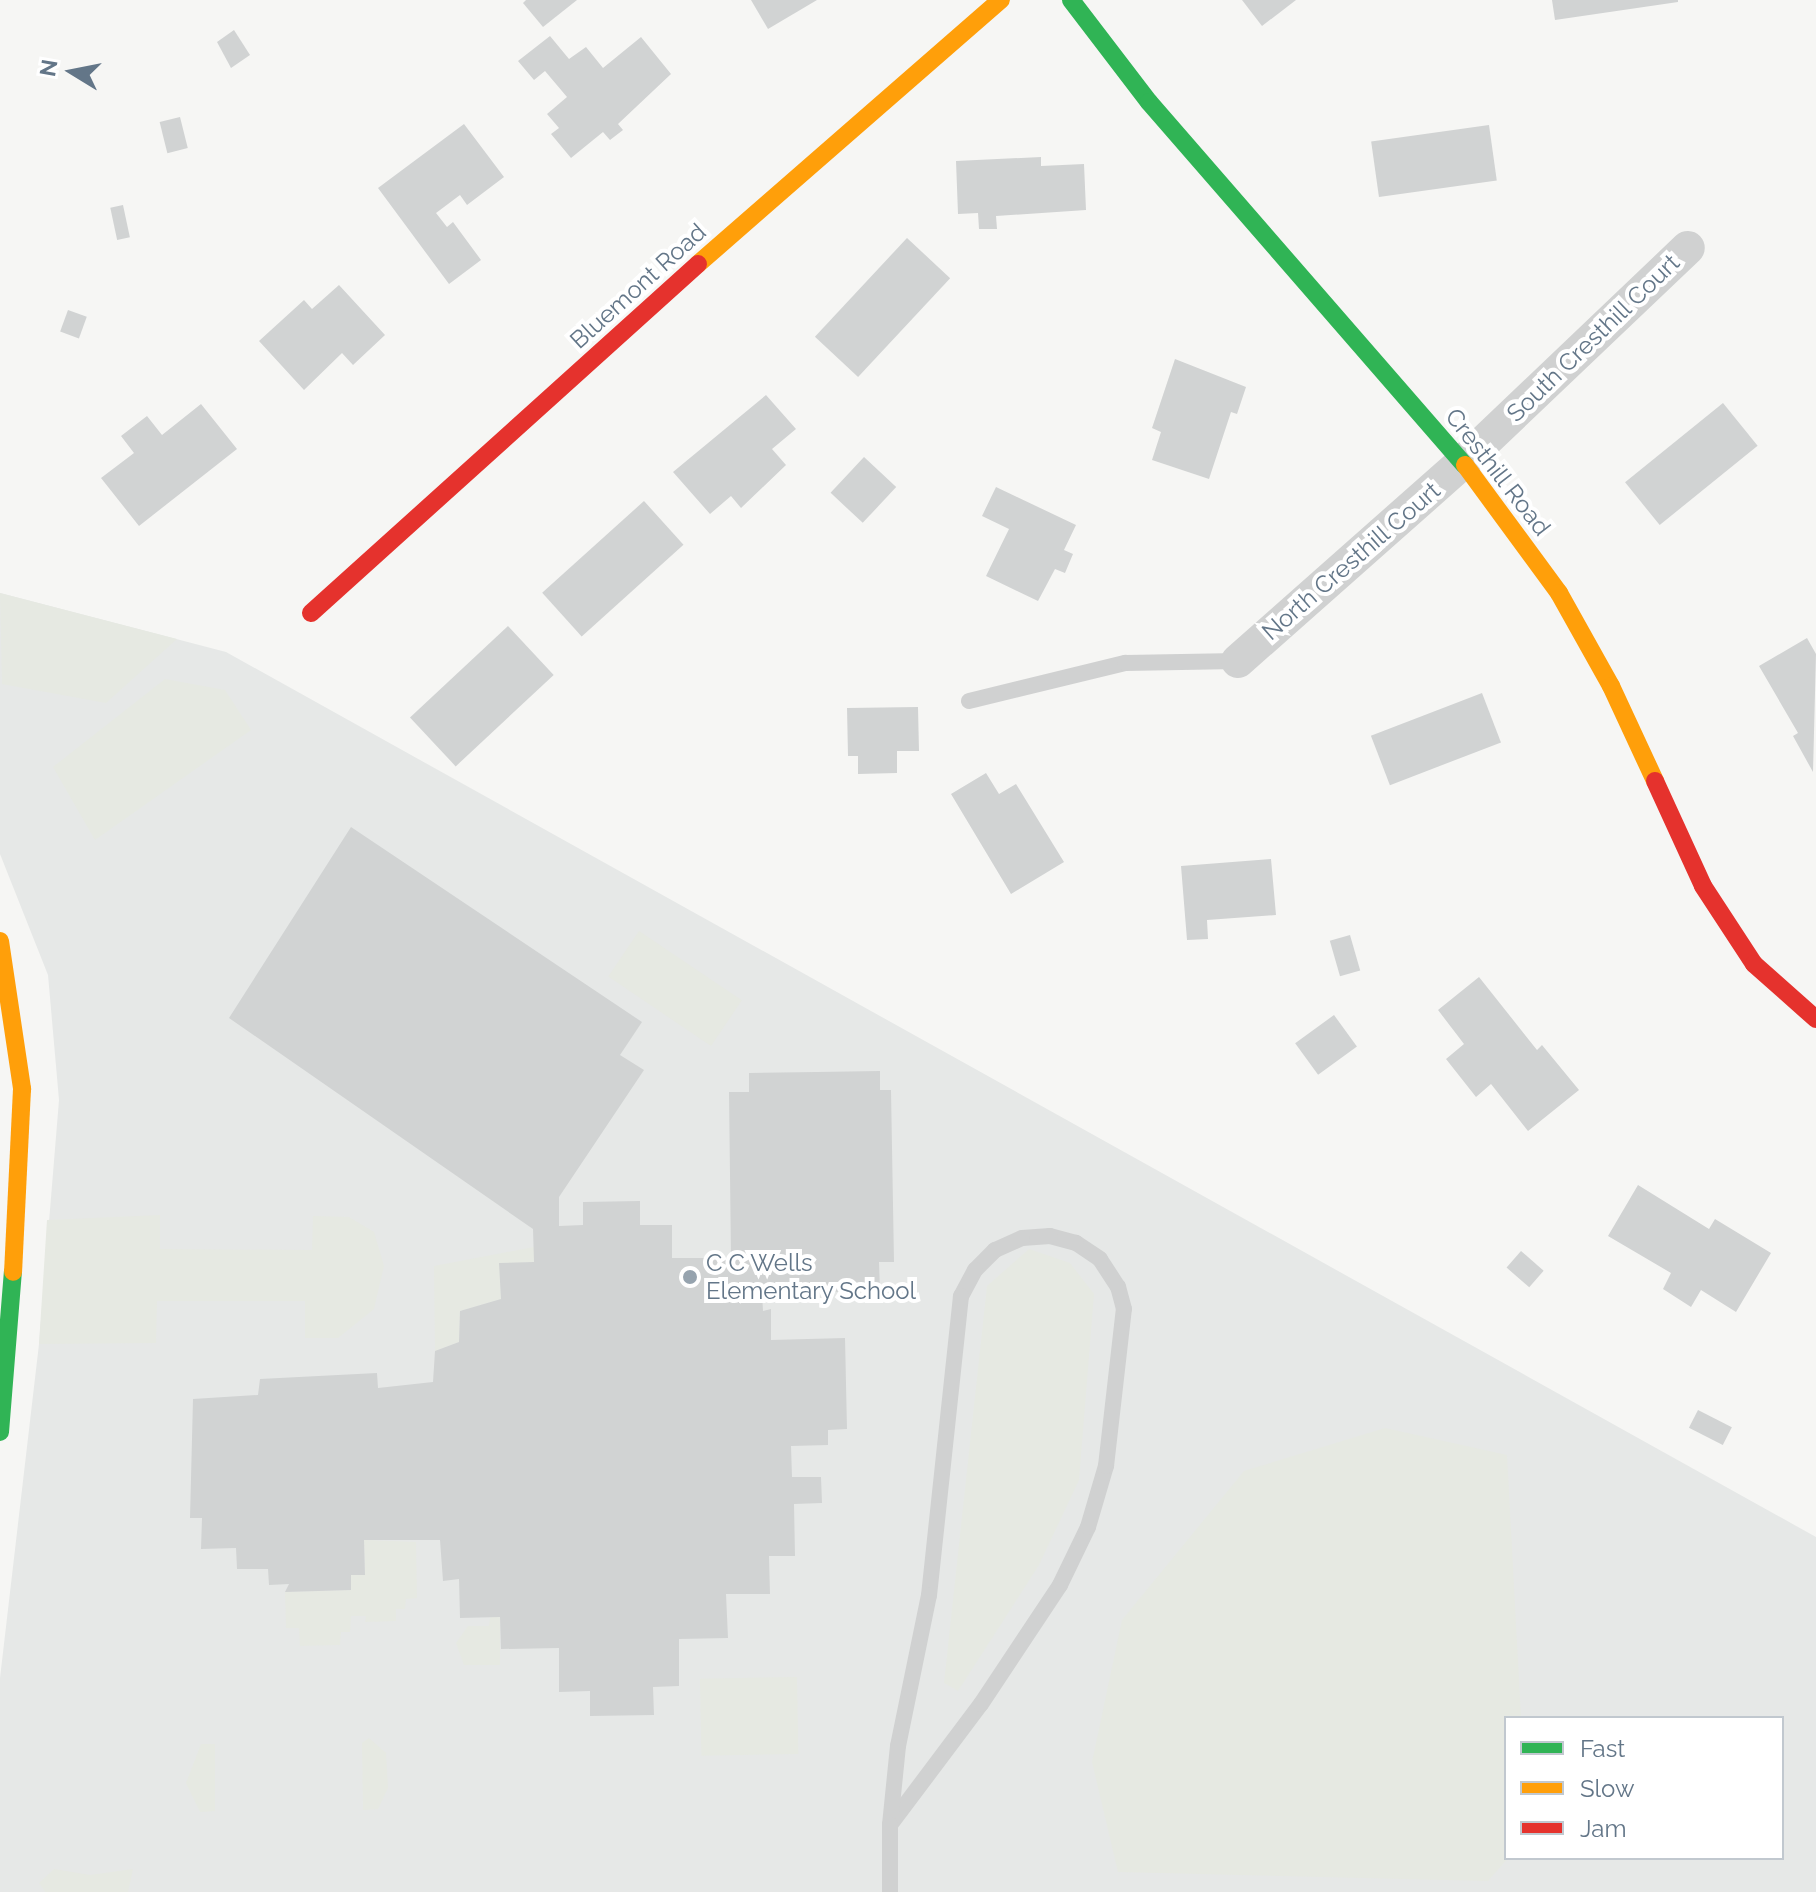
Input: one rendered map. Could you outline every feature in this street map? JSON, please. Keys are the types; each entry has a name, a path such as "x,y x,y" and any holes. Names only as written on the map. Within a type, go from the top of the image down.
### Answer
{"street":[{"name":"Bluemont Road","path":"311,613 858,120 1001,0"},
{"name":"Cresthill Road","path":"1071,0 1149,102 1464,461 1559,593 1611,686 1703,886 1754,964 1816,1019"},
{"name":"South Cresthill Court","path":"1464,461 1688,248"},
{"name":"North Cresthill Court","path":"1238,661 1464,461"},
{"path":"0,941 22,1089 22,1163 0,1432"}],"lane":[{"path":"969,701 1125,663 1238,661"},
{"path":"890,1825 981,1704 1060,1585 1088,1527 1106,1466 1124,1309 1118,1287 1100,1259 1076,1243 1036,1237 995,1250 975,1270 961,1296 929,1595 898,1746 890,1825 890,1892"}],"shaded area":[{"name":"C C Wells Elementary School","path":"0,593 226,652 1816,1537 1816,1892 0,1892 0,1678 39,1344 59,1100 48,975 0,854"},
{"path":"0,593 177,639 106,703 2,684"},
{"path":"165,679 225,690 251,730 95,840 53,767"},
{"path":"639,931 742,1000 711,1046 608,977"},
{"path":"160,1215 160,1249 312,1250 313,1216 349,1217 374,1232 384,1266 374,1309 338,1338 305,1338 305,1301 157,1301 156,1343 39,1344 47,1220"},
{"path":"534,1247 534,1262 500,1264 501,1299 460,1311 459,1342 435,1351 434,1266"},
{"path":"1029,1249 1070,1263 1094,1294 1079,1480 1039,1565 958,1691 944,1683 987,1286"},
{"path":"1385,1428 1507,1455 1521,1716 1504,1716 1506,1860 1488,1881 1118,1872 1092,1762 1122,1620 1244,1471"},
{"path":"364,1540 416,1542 417,1598 406,1599 405,1609 396,1609 396,1621 365,1622 366,1616 351,1616 350,1632 341,1632 340,1645 300,1646 299,1628 286,1628 285,1592 351,1590 351,1575 365,1574"},
{"path":"490,1617 500,1617 500,1665 464,1665 456,1643 468,1626 489,1626"},
{"path":"797,1677 798,1754 701,1756 700,1679"},
{"path":"369,1738 386,1753 388,1788 378,1809 363,1810 362,1743"},
{"path":"201,1744 215,1744 215,1811 200,1812 186,1783"},
{"path":"54,1869 90,1875 133,1869 128,1892 45,1892 39,1883"}],"building":[{"path":"526,0 577,0 543,27 523,3"},
{"path":"751,0 817,0 768,29"},
{"path":"1242,0 1296,0 1262,26"},
{"path":"1552,0 1678,0 1678,2 1555,20"},
{"path":"234,30 250,55 231,68 217,42"},
{"path":"550,36 569,59 586,47 603,68 641,37 671,74 618,124 623,130 610,140 603,132 571,158 551,134 559,128 547,114 567,97 545,71 534,80 518,61"},
{"path":"180,117 188,148 167,153 160,122"},
{"path":"464,124 504,177 467,205 460,195 436,213 447,227 453,222 481,260 449,284 378,188"},
{"path":"1489,125 1497,180 1379,197 1371,142"},
{"path":"1041,157 1041,166 1084,164 1086,210 996,216 997,229 979,229 978,213 958,214 956,161"},
{"path":"123,205 130,237 117,240 110,208"},
{"path":"907,238 950,278 858,377 815,337"},
{"path":"339,285 385,335 353,365 342,353 304,390 259,341 304,300 312,309"},
{"path":"68,310 87,317 79,338 60,332"},
{"path":"1175,359 1246,387 1237,414 1231,412 1209,479 1152,460 1161,432 1152,428"},
{"path":"766,395 796,429 772,449 786,465 741,508 731,496 710,514 673,472"},
{"path":"1723,403 1758,446 1660,525 1625,482"},
{"path":"201,404 237,449 139,526 101,478 134,453 121,436 147,416 162,435"},
{"path":"864,457 896,487 863,523 831,493"},
{"path":"996,487 1076,525 1064,550 1073,554 1065,573 1055,569 1038,601 986,576 1009,529 982,516"},
{"path":"644,501 683,545 582,637 542,593"},
{"path":"508,626 554,675 456,766 410,717"},
{"path":"1807,638 1816,654 1813,772 1793,736 1798,733 1759,666"},
{"path":"1482,693 1501,742 1390,785 1371,736"},
{"path":"918,707 919,751 897,751 897,773 858,774 858,756 848,756 847,708"},
{"path":"986,773 999,794 1016,784 1064,862 1011,894 951,794"},
{"name":"C C Wells Elementary School","path":"351,827 642,1022 620,1055 644,1070 559,1197 559,1226 583,1225 583,1202 640,1201 640,1225 672,1225 672,1258 731,1258 729,1092 749,1092 749,1073 880,1071 880,1090 891,1090 894,1262 879,1262 880,1291 762,1293 763,1311 771,1309 771,1340 845,1338 847,1429 828,1430 828,1445 791,1446 792,1477 821,1477 822,1503 794,1504 795,1556 769,1556 770,1594 726,1594 728,1638 679,1639 679,1686 653,1687 654,1715 590,1716 590,1691 559,1692 559,1648 501,1649 500,1617 460,1618 459,1579 443,1581 440,1540 364,1540 365,1575 351,1575 351,1590 285,1592 289,1584 269,1585 268,1569 237,1569 236,1548 201,1549 202,1518 190,1518 193,1399 258,1395 260,1379 377,1373 378,1388 433,1382 435,1351 459,1342 460,1311 501,1299 499,1263 534,1262 533,1229 229,1018"},
{"path":"1271,859 1276,915 1207,920 1208,939 1187,940 1181,866"},
{"path":"1350,935 1360,971 1340,976 1330,941"},
{"path":"1479,977 1537,1050 1542,1045 1579,1090 1528,1131 1491,1084 1476,1097 1446,1059 1464,1044 1438,1010"},
{"path":"1334,1015 1357,1047 1318,1075 1295,1043"},
{"path":"1638,1185 1709,1229 1715,1219 1771,1253 1736,1312 1701,1290 1691,1307 1663,1289 1671,1273 1608,1236"},
{"path":"1521,1251 1544,1271 1529,1287 1507,1268"},
{"path":"1698,1410 1732,1427 1723,1445 1689,1428"}],"traffic: fast":[{"path":"1071,0 1149,102 1465,465"},
{"path":"0,1432 13,1272"}],"traffic: slow":[{"path":"698,264 1001,0"},
{"path":"1465,465 1559,593 1611,686 1655,781"},
{"path":"0,941 22,1089 13,1272"}],"traffic: jam":[{"path":"311,613 698,264"},
{"path":"1655,781 1703,886 1754,964 1816,1019"}],"place":[{"name":"C C Wells Elementary School","path":"690,1277"}]}
